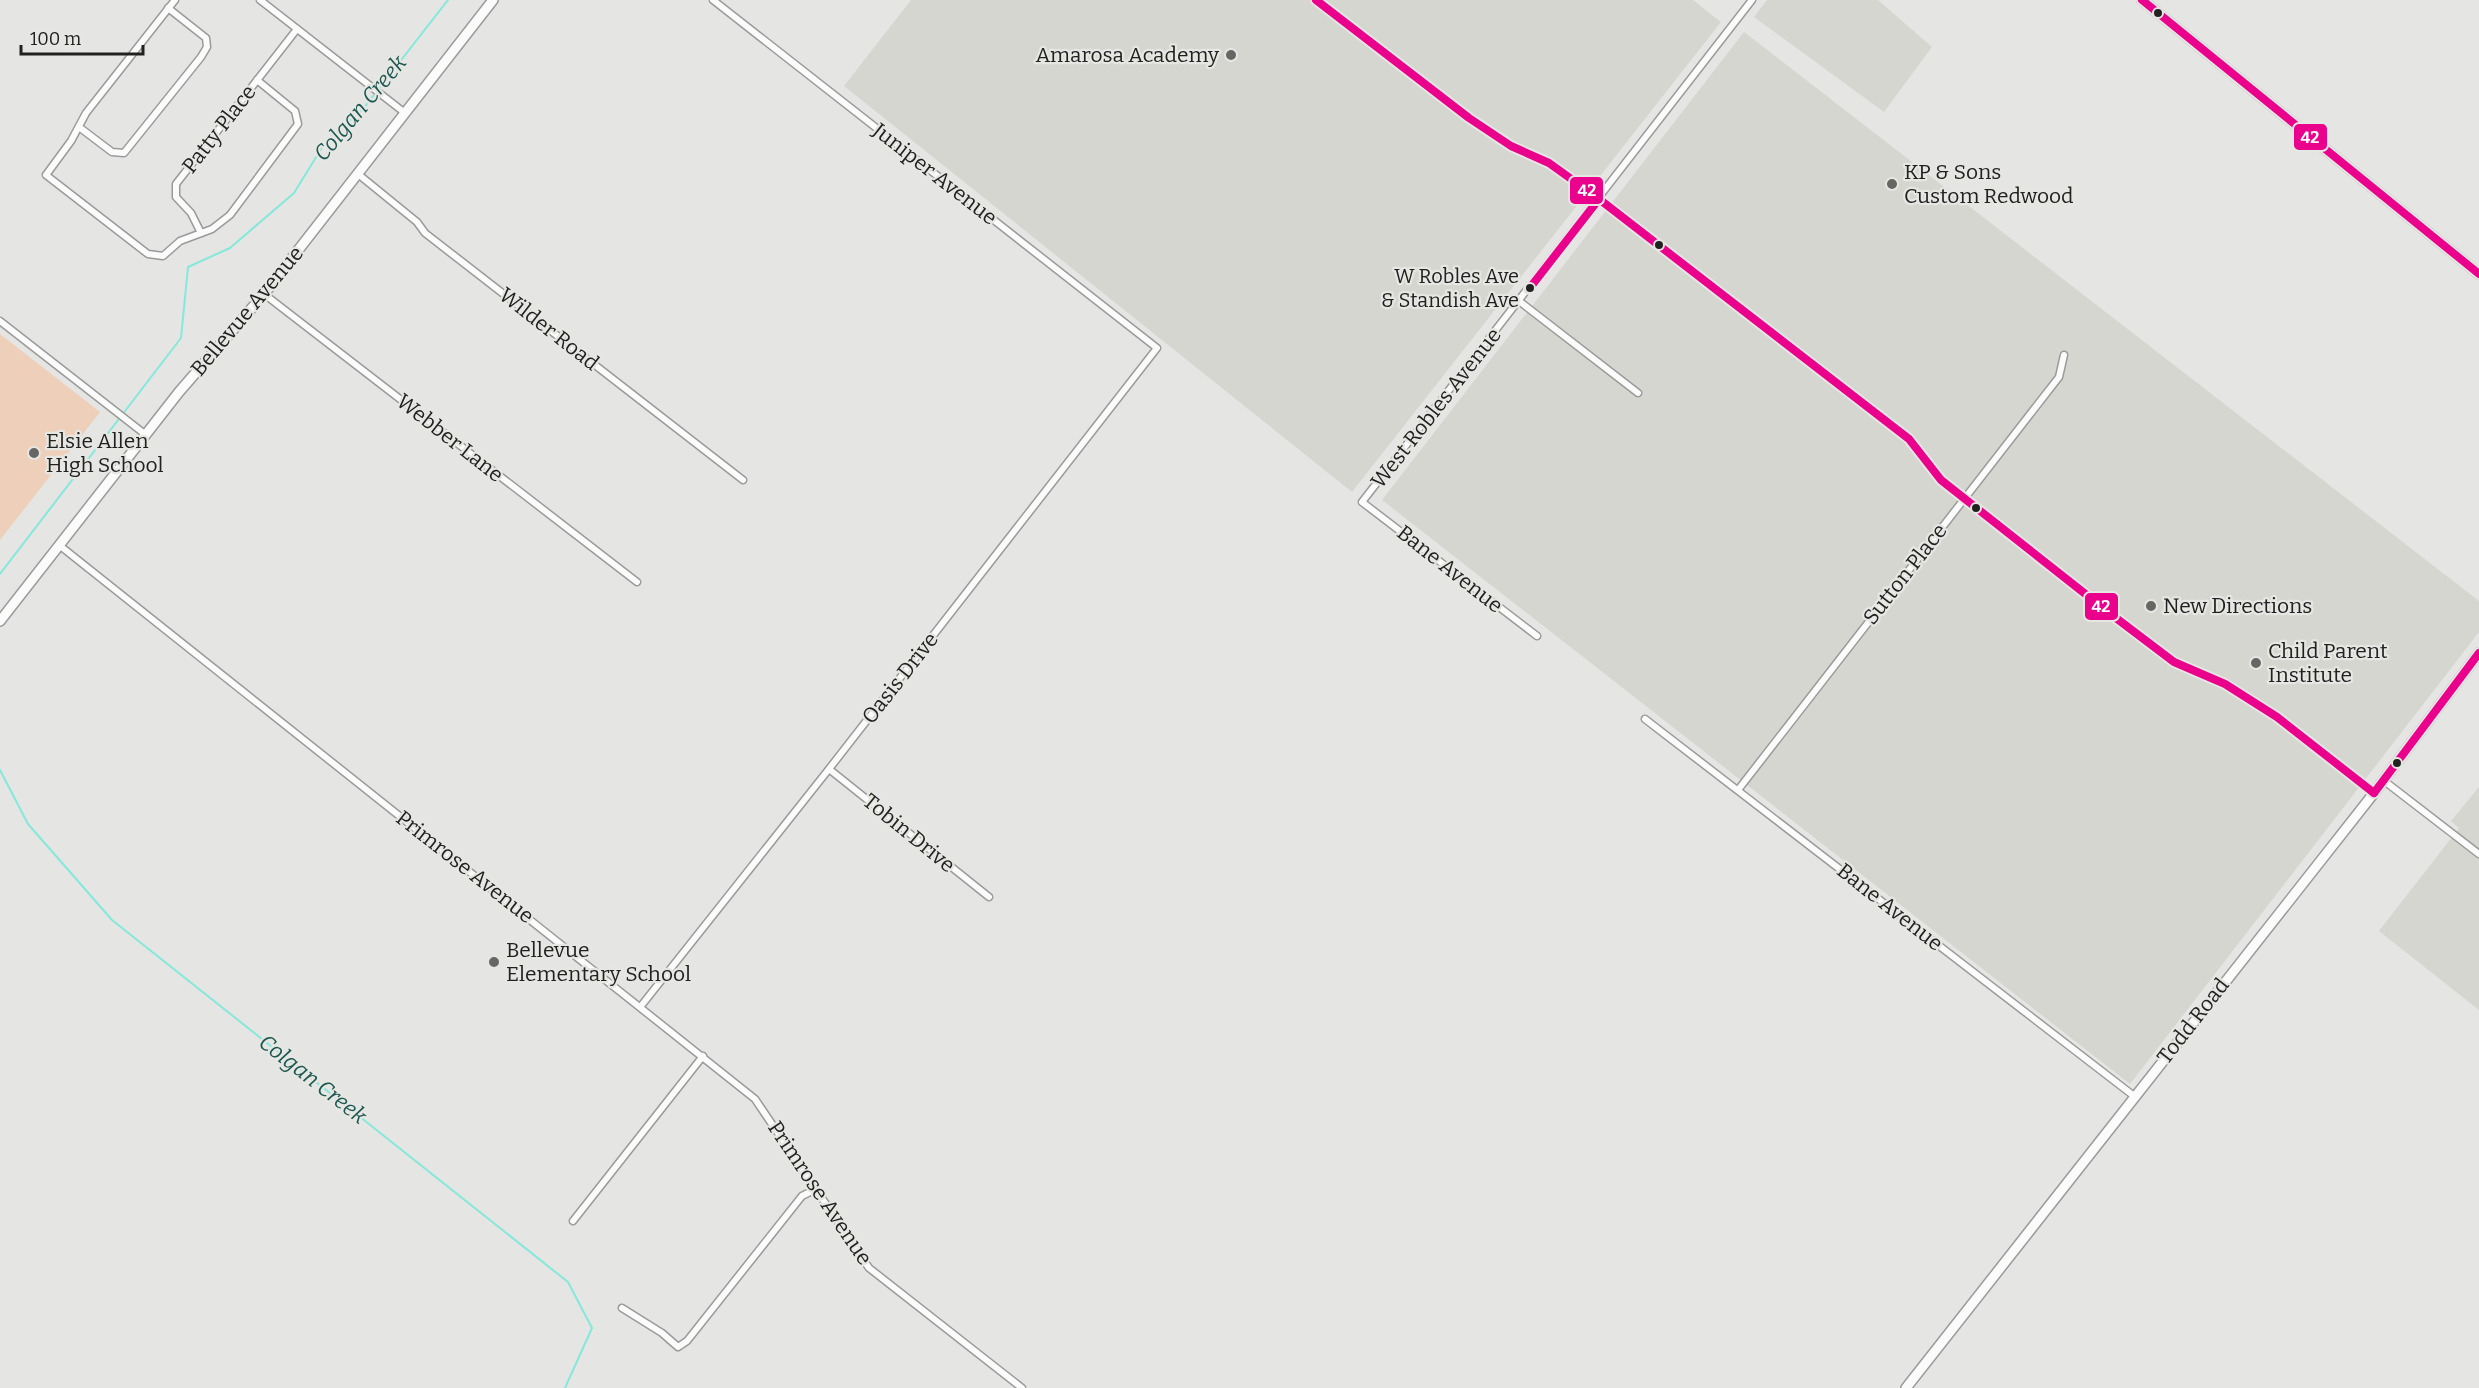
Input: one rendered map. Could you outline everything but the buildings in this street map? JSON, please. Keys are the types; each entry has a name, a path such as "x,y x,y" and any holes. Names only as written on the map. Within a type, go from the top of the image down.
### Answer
{"street":[{"path":"175,0 86,113 46,175 152,256 163,256 180,242 218,226 230,215 298,124 295,111 257,80"},
{"path":"260,0 405,112"},
{"name":"Bellevue Avenue","path":"0,621 179,392 264,294 494,0"},
{"name":"Juniper Avenue","path":"714,0 1156,348"},
{"path":"1316,0 1469,118 1511,146 1549,163 1599,199 1909,439 1941,480 2174,662 2225,684 2277,717 2374,793"},
{"name":"West Robles Avenue","path":"1362,502 1520,302 1752,0"},
{"path":"2142,0 2479,274"},
{"path":"79,127 112,152 124,153 201,57 207,47 206,38 168,9"},
{"name":"Patty Place","path":"201,233 191,213 176,197 176,184 297,29"},
{"name":"Wilder Road","path":"358,174 417,222 425,233 743,480"},
{"name":"Webber Lane","path":"264,294 637,582"},
{"path":"1520,302 1638,393"},
{"path":"0,321 146,435"},
{"name":"Oasis Drive","path":"641,1006 829,769 1156,348"},
{"name":"Sutton Place","path":"1738,790 2059,377 2064,355"},
{"name":"Bane Avenue","path":"1362,502 1537,636"},
{"name":"Primrose Avenue","path":"59,545 755,1099 869,1268 1018,1387"},
{"name":"Todd Road","path":"1906,1388 2374,793 2479,652"},
{"name":"Bane Avenue","path":"1645,719 2134,1096"},
{"name":"Tobin Drive","path":"829,769 989,897"},
{"path":"2383,780 2479,854"},
{"path":"573,1221 703,1056"},
{"path":"622,1308 662,1333 678,1347 687,1341 732,1287 802,1196 816,1189"}],"shaded area":[{"path":"911,0 1693,0 1721,22 1352,492 844,86"},
{"path":"1767,0 1878,0 1932,47 1884,112 1754,17"},
{"path":"1744,32 2479,601 2479,632 2130,1084 1382,500"},
{"name":"Elsie Allen High School","path":"0,334 100,412 0,540"},
{"path":"2479,787 2479,1010 2379,931 2459,828 2451,821"}],"waterway":[{"name":"Colgan Creek","path":"0,574 181,338 188,267 230,248 294,193 326,141 363,109 448,0"},
{"name":"Colgan Creek","path":"0,770 28,824 112,920 568,1282 592,1328 565,1388"}],"transit line":[{"name":"42","path":"1316,0 1469,118 1511,146 1549,163 1599,199 1909,439 1941,480 2174,662 2225,684 2277,717 2374,793"},
{"name":"42","path":"2142,0 2479,274"},
{"name":"42","path":"1529,289 1599,199"},
{"name":"42","path":"2374,793 2479,653"}],"place":[{"name":"Amarosa Academy","path":"1231,55"},
{"name":"KP & Sons Custom Redwood","path":"1892,184"},
{"name":"W Robles Ave & Standish Ave","path":"1530,288"},
{"name":"Elsie Allen High School","path":"34,453"},
{"name":"New Directions","path":"2151,606"},
{"name":"Child Parent Institute","path":"2256,663"},
{"name":"Bellevue Elementary School","path":"494,962"}]}
